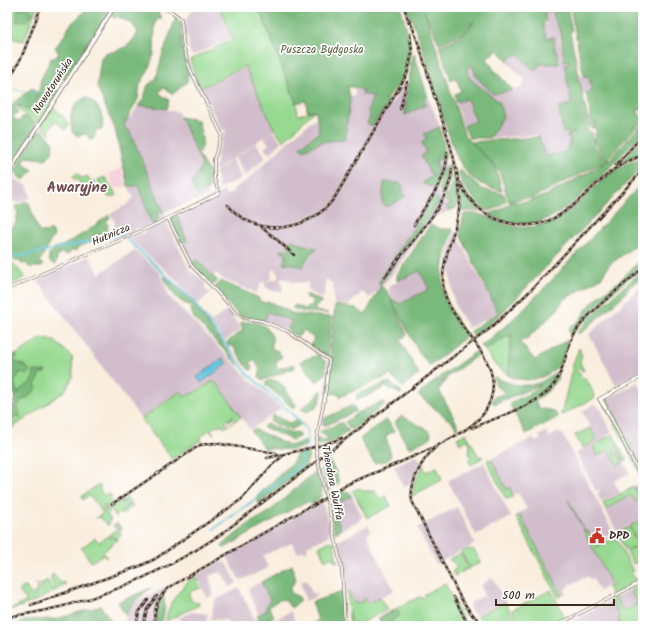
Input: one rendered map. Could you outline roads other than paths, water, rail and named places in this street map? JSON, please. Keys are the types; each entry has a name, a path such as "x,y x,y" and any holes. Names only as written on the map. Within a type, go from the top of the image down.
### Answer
{"main road":[{"name":"Nowotoruńska","path":"7,175 114,7"}],"street":[{"name":"Hutnicza","path":"7,289 168,218 219,193 214,178 214,159 222,135 190,69 184,49 181,19 172,12 161,7"},
{"name":"Theodora Wulffa","path":"168,218 191,265 224,299 235,313 244,318 262,321 287,331 329,360 326,389 316,449 342,570 345,626"},
{"path":"643,376 600,399 643,481"},
{"path":"7,382 12,392 14,402 7,422"},
{"path":"555,626 643,581"}],"water":[{"path":"223,358 227,364 201,383 197,377"}],"waterway":[{"path":"7,88 27,92"},
{"path":"28,92 39,92"},
{"path":"96,240 122,235 125,236"},
{"path":"127,239 193,301 247,373 290,412"},
{"path":"53,249 94,241"},
{"path":"7,250 16,257 50,250"},
{"path":"7,419 11,408"},
{"path":"291,413 295,417"},
{"path":"296,418 307,430 307,436"},
{"path":"306,446 307,438"},
{"path":"214,529 300,467 305,450"}],"railway":[{"path":"7,84 22,56 41,7"},
{"path":"404,7 409,23"},
{"path":"311,507 348,484 421,453 460,433 475,423 484,413 492,395 493,379 488,364 450,306 444,291 443,279 446,257 459,212 459,188 451,147 420,47 409,19"},
{"path":"228,205 240,216 253,223 268,227 283,227 298,224 312,218 325,209 335,197 407,74 412,53 410,34"},
{"path":"400,109 407,82"},
{"path":"616,165 643,135"},
{"path":"414,225 440,182 444,173 447,152"},
{"path":"460,183 471,201 487,214 499,220 518,225 535,225 563,213 616,168 627,161 643,155"},
{"path":"385,277 426,225 444,197 452,169"},
{"path":"7,617 64,606 118,588 170,565 220,535 492,327 530,291 643,170"},
{"path":"262,228 294,255"},
{"path":"472,428 521,408 546,393 558,378 572,339 582,323 589,315 643,268"},
{"path":"267,458 323,445 342,438"},
{"path":"112,504 200,445 214,443 276,453"},
{"path":"436,447 421,465 415,479 412,501 460,597 473,616"},
{"path":"31,605 140,566 155,559 242,499 273,464 284,455"},
{"path":"155,626 154,615 156,606 161,596 168,588 314,504"},
{"path":"143,626 147,609 157,596"},
{"path":"454,597 467,623"},
{"path":"136,626 139,612 148,600"},
{"path":"470,611 483,626"}],"place":[{"name":"DPD","path":"597,536"}],"district":[{"name":"Awaryjne","path":"77,188"}],"park label":[{"name":"Puszcza Bydgoska","path":"322,50"}]}
